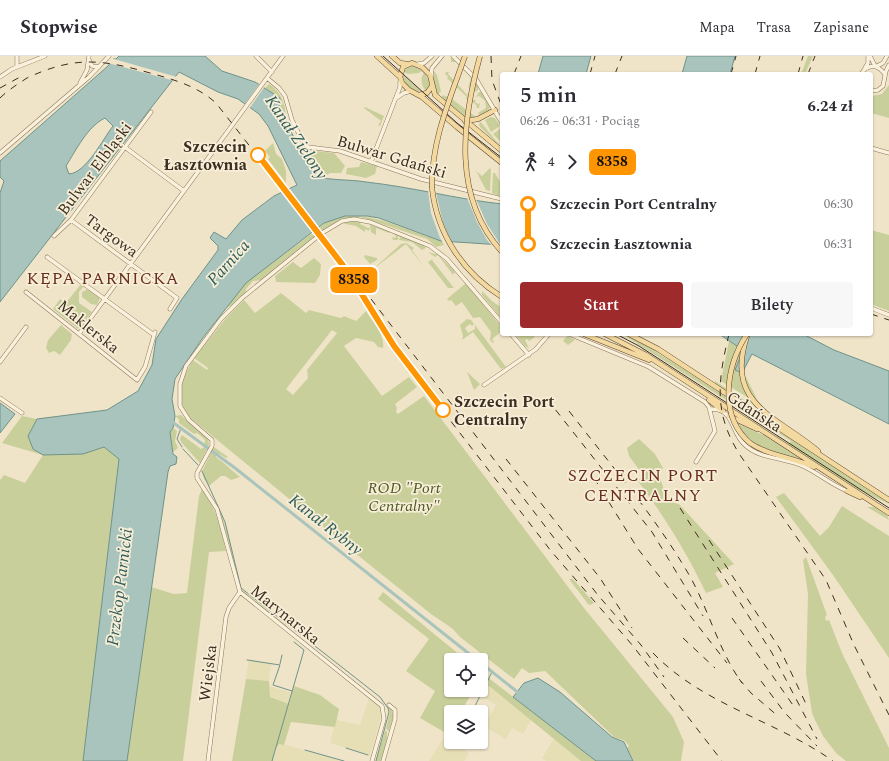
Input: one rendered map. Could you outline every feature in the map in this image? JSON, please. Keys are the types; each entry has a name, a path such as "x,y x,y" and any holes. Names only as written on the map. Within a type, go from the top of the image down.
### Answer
{"main road":[{"path":"377,56 400,78 411,92 419,95 500,160"},
{"path":"392,56 400,63 416,64 424,69 431,78 435,95 500,149"},
{"path":"465,56 436,142 432,171 433,197 441,225 455,252 480,281 500,296"},
{"path":"480,56 466,125 466,171 476,211 485,230 500,249"},
{"path":"400,78 401,69 406,64"},
{"path":"419,95 427,93 432,86"},
{"path":"465,121 478,119 495,110"},
{"path":"478,119 477,127 484,135"},
{"path":"589,336 643,357 670,371"},
{"name":"Gdańska","path":"609,336 632,347 670,371 697,390 889,513"},
{"name":"Gdańska","path":"633,336 658,349 889,500"},
{"path":"639,336 658,349"},
{"path":"747,336 734,361 730,378 729,394 731,410 736,425 750,443 763,450 800,461 834,477"},
{"path":"748,336 742,358 743,375 748,391 759,409 800,436 832,463"},
{"path":"697,390 702,396 723,411"},
{"path":"729,416 742,424 764,432"},
{"path":"847,491 875,503"}],"street":[{"path":"17,56 17,68"},
{"path":"0,77 45,56"},
{"path":"256,56 272,72"},
{"path":"79,334 283,56"},
{"path":"416,64 424,64 432,56"},
{"path":"431,78 432,68 442,56"},
{"path":"453,56 476,79 500,119"},
{"path":"869,56 872,63 881,69 885,77"},
{"path":"862,72 868,63 869,56"},
{"path":"865,68 882,63 887,56"},
{"path":"0,153 74,90 109,57"},
{"path":"89,59 92,66 100,66"},
{"path":"74,90 84,76 89,59"},
{"path":"873,91 882,87 889,65"},
{"name":"Bulwar Gdański","path":"267,78 280,88 286,96 292,120 307,146 314,149 338,151 421,179 500,199"},
{"path":"371,162 400,86 400,78"},
{"path":"394,99 404,93 411,92"},
{"name":"Bulwar Elbląski","path":"54,236 71,220 126,148 126,144 151,112"},
{"path":"0,149 7,147"},
{"path":"126,148 184,191"},
{"path":"873,149 889,153"},
{"name":"Marynarska","path":"372,761 384,719 382,706 240,592 236,584 219,515 210,496 197,479 198,472 211,448 212,442 210,438 189,420 180,406 180,384 186,366 221,320 242,298 322,233 342,221 354,219 370,222 430,246 446,259 500,321"},
{"name":"Targowa","path":"71,220 177,298 170,309"},
{"path":"48,257 105,299"},
{"name":"Maklerska","path":"26,292 137,380 145,366 155,334 105,299"},
{"path":"873,309 889,315"},
{"path":"0,362 26,327"},
{"path":"513,336 529,355"},
{"path":"484,385 529,355 542,344 548,336"},
{"name":"Gdańska","path":"574,336 651,368 704,400 710,409 723,411 729,416"},
{"path":"0,398 22,413"},
{"path":"696,462 715,432 710,409"},
{"path":"729,416 736,435 750,449 760,454 805,467 847,491"},
{"name":"Wiejska","path":"208,761 226,617 229,608 240,592"},
{"path":"383,761 395,719 395,710 389,705"}],"shaded area":[{"path":"249,659 271,663 269,681 246,679"},
{"path":"269,686 293,693 289,704 270,697"},
{"path":"489,686 531,720 523,734 512,728 506,739 488,729 488,719 496,705 484,697 488,697"},
{"path":"369,698 380,706 382,714 370,755 330,743 336,720 360,725"},
{"path":"554,738 581,761 546,761 542,758"},
{"path":"443,739 444,749 462,749 469,753 464,761 429,761"},
{"path":"279,743 343,761 273,761 275,749"}],"green space":[{"path":"451,56 479,85 478,90 474,92 470,87 468,88 471,78 456,62 451,62"},
{"path":"808,56 813,56 806,72 802,72"},
{"path":"412,66 422,70 419,73 408,74 403,71"},
{"path":"433,70 437,75 441,91 438,95 435,88"},
{"path":"446,72 449,72 448,74 472,100 476,100 475,102 478,104 480,103 479,108 476,108 477,106 472,101 469,102 466,98 467,97 454,85 452,86 452,83 448,79 446,80 448,78 447,75 445,75"},
{"path":"424,73 429,82 428,89 426,91 422,82"},
{"path":"402,74 422,92 415,91 409,87 404,81"},
{"path":"269,84 277,91 282,100 287,121 279,110 280,98 265,88"},
{"path":"889,85 889,118 873,114 873,96 882,94"},
{"path":"479,92 482,92 490,106 489,110 479,115 478,113 486,108 485,101 479,96 476,97"},
{"path":"443,95 452,99 476,117 465,118 441,98"},
{"path":"365,107 384,116 380,126 378,125 381,121 364,108"},
{"path":"491,117 495,118 500,126 491,132 485,120"},
{"path":"480,121 500,146 481,128 479,125"},
{"path":"500,129 500,141 493,134"},
{"path":"273,143 276,154 282,159 286,171 286,183 268,159 270,157 265,151"},
{"path":"306,150 334,153 345,166 341,173 330,173 322,178 315,176 300,151"},
{"path":"361,162 377,166 375,174 366,178 346,174 347,168 359,167"},
{"path":"490,168 490,191 486,190 476,171 482,176"},
{"path":"493,173 495,173 500,182 500,196 492,193"},
{"path":"345,216 358,216 394,224 442,241 444,245 436,247 427,239 361,217 341,219 321,232 318,229 324,223"},
{"path":"349,221 362,222 390,232 389,233 376,228 376,235 371,232 370,225 361,222 360,224 368,228 370,227 369,231 365,229 365,232 356,226 341,223"},
{"path":"873,231 889,235 889,311 873,305"},
{"path":"392,232 422,243 426,248 422,250 412,242 399,240 400,237 398,236 398,240 393,240 392,237 395,238 396,236"},
{"path":"311,234 317,236 261,280 253,281 246,289 246,292 231,306 227,307 246,282"},
{"path":"406,243 414,248 412,250 424,267 406,244 372,270 401,244"},
{"path":"428,252 439,255 455,272 453,275 438,255 435,257"},
{"path":"365,255 377,258 377,260 370,264 364,257"},
{"path":"314,258 321,264 320,275 315,283 276,282 275,276 293,262 301,268"},
{"path":"434,258 432,260 454,288 448,288 428,262"},
{"path":"466,283 500,326 500,333 492,339 494,342 493,343 490,340 491,332 480,317 473,318 462,302 456,306 451,300 449,301 447,299"},
{"path":"81,284 84,286 79,292 79,303 92,312 78,329 53,309 60,299 66,303"},
{"path":"88,289 100,298 97,305 91,304 82,297 82,292"},
{"path":"482,291 500,307 500,317 482,295"},
{"name":"ROD \"Port Centralny\"","path":"281,293 306,313 309,310 341,318 344,316 356,321 366,311 380,333 383,348 378,347 374,342 356,338 344,346 382,396 409,377 417,387 395,404 397,408 396,412 398,414 424,396 584,608 673,717 684,742 681,761 633,761 627,748 629,746 625,741 614,737 545,671 529,673 522,668 514,679 488,659 488,653 481,653 460,637 453,629 431,614 365,561 188,416 184,409 181,395 183,381 189,367 193,360 207,370 208,368 194,358 226,318 244,300 255,313","holes":["332,330 337,333 307,370 308,378 293,395 286,389"]},
{"path":"467,319 471,320 474,324 472,326 470,324 465,328 468,333 475,329 475,325 506,367 501,369 473,332 462,340 463,336 460,325"},
{"path":"61,325 72,334 71,340 60,355 54,351 49,353 46,348 48,340"},
{"path":"517,336 535,337 529,341 527,339 525,340 529,348 525,346"},
{"path":"567,336 575,340 568,345 563,341"},
{"path":"625,336 644,344 699,379 887,501 889,504 857,489 625,339 789,444 791,441"},
{"path":"729,341 743,350 742,373 747,379 760,405 721,381"},
{"path":"467,372 480,384 474,390"},
{"path":"715,381 744,400 751,407 715,385"},
{"path":"181,415 208,439 209,445 200,463 181,442 180,438 182,435 201,449 204,447 205,440 197,433 194,434 179,423 179,419 175,416"},
{"path":"22,416 37,419 28,436 83,454 104,447 119,459 83,761 0,761 0,480 4,475 25,483 43,455 2,443"},
{"path":"737,423 765,436 802,460 765,449 743,432"},
{"path":"173,428 177,431 175,441 178,448 173,452 170,432"},
{"path":"639,439 655,454 663,468 659,474 663,488 668,497 674,503 679,504 734,564 715,573 723,587 706,593 675,535 638,481 643,475 629,456 627,448"},
{"path":"214,447 228,457 226,458 219,454 216,457 240,477 231,480 225,476 221,476 209,486 204,479 202,471"},
{"path":"202,489 211,503 220,526 226,551 209,552 183,761 127,761 151,587 174,594 187,593 199,496"},
{"path":"784,493 820,536 829,527 842,506 889,536 889,658 833,575 776,497"},
{"path":"218,504 227,531 241,589 287,626 286,627 241,591 227,536 217,505"},
{"path":"867,507 874,507 887,515 889,520"},
{"path":"806,557 827,615 825,617 826,621 829,620 842,653 889,748 889,761 846,761 836,753 823,736 812,713 806,674 808,594 803,560"},
{"path":"569,579 573,579 594,603 590,605 588,604"},
{"path":"383,592 457,653 444,653 444,697 470,697 465,705 444,705 444,732 420,718 435,691 406,671 429,639 378,599"},
{"path":"488,677 596,761 581,761 489,686 488,687"},
{"path":"246,679 269,681 270,697 289,704 294,686 320,695 339,709 335,727 291,722 284,745 279,744 275,749 273,761 232,761"},
{"path":"388,706 393,712 389,731 386,729 390,712"},
{"path":"385,730 387,732 387,742 382,761 376,761"}],"water":[{"path":"119,56 205,56 222,71 255,82 280,98 279,110 289,125 289,128 315,176 328,179 383,184 500,204 500,245 441,241 379,218 367,216 345,216 324,223 246,283 202,339 175,379 172,399 175,416 173,428 170,432 173,454 177,457 176,464 170,466 168,472 127,761 83,761 119,459 104,447 83,454 43,455 33,449 28,436 37,419 107,410 138,391 152,365 156,339 182,299 218,250 218,246 210,238 214,232 226,239 242,220 274,196 297,185 268,126 259,114 238,99 218,92 179,72 0,302 0,193 4,181 0,177 0,161 108,66 113,59 116,59","holes":["105,118 113,126 94,154 82,168 69,174 66,166 83,139 93,127"]},
{"path":"543,56 591,56 587,72 539,72"},
{"path":"687,56 735,56 731,72 683,72"},
{"path":"722,336 807,336 834,350 889,371 889,424 752,354 742,373 735,370 743,350"},
{"path":"0,403 15,414 0,433"},
{"path":"538,678 560,692 612,737 624,742 633,761 596,761 513,697 524,683"}],"pier":[{"path":"111,58 177,77 175,81 108,63"},
{"path":"260,83 265,86 249,109 244,105"},
{"path":"287,187 319,229 315,232 282,189"},
{"path":"428,191 436,193 443,223 452,244 443,243 440,238 431,213"},
{"path":"467,198 476,199 487,224 500,244 500,247 492,246 477,222"}],"waterway":[{"name":"Kanał Rybny","path":"171,421 235,468 468,653"},
{"path":"181,428 177,439 182,447"},
{"path":"183,449 198,465"},
{"path":"202,471 225,522 241,588 380,697 388,708 389,712 376,761"},
{"path":"272,761 304,650 294,642"},
{"path":"280,664 282,655"},
{"path":"247,660 280,665 273,685 292,691"},
{"name":"Kanał Rybny","path":"488,669 520,694"},
{"path":"476,705 492,672"},
{"path":"346,748 368,755"},
{"path":"305,750 344,761"}],"tram line":[{"path":"383,56 457,123 500,156"},
{"path":"620,336 639,346 889,508"}],"railway":[{"path":"491,56 492,80 500,102"},
{"path":"515,72 521,56"},
{"path":"591,72 595,56"},
{"path":"616,72 622,56"},
{"path":"732,72 736,56"},
{"path":"756,72 760,56"},
{"path":"799,72 803,56"},
{"path":"809,72 815,56"},
{"path":"0,98 27,78 44,71 59,66 88,62 133,68 168,78 201,92 216,103 348,272 409,367 551,551 633,646 722,761"},
{"path":"0,88 20,77"},
{"path":"371,299 597,594 641,645 664,677"},
{"path":"873,315 889,320"},
{"path":"729,336 722,366 720,396 725,425 731,440 826,580 854,645 889,715"},
{"path":"547,399 652,532 703,616"},
{"path":"569,411 631,490 675,552 695,586 720,644 742,683"},
{"path":"506,459 600,578 632,628"},
{"path":"594,478 638,549 727,663"},
{"path":"680,508 772,653 817,739"},
{"path":"709,540 780,649 806,704"},
{"path":"732,618 795,708"},
{"path":"683,638 715,668"},
{"path":"653,653 673,671 694,686 787,734 833,761"},
{"path":"739,679 751,693 779,717"},
{"path":"761,681 785,713 817,746"}],"train":[{"name":"8358","path":"258,155 348,272 394,346 443,410"}],"place":[{"name":"Szczecin Łasztownia","path":"258,155"},
{"name":"Szczecin Port Centralny","path":"443,410"}],"district":[{"name":"KĘPA PARNICKA","path":"103,278"},
{"name":"SZCZECIN PORT CENTRALNY","path":"643,485"}],"water label":[{"name":"Kanał Zielony","path":"297,137"},
{"name":"Parnica","path":"228,262"},
{"name":"Przekop Parnicki","path":"119,587"}]}
